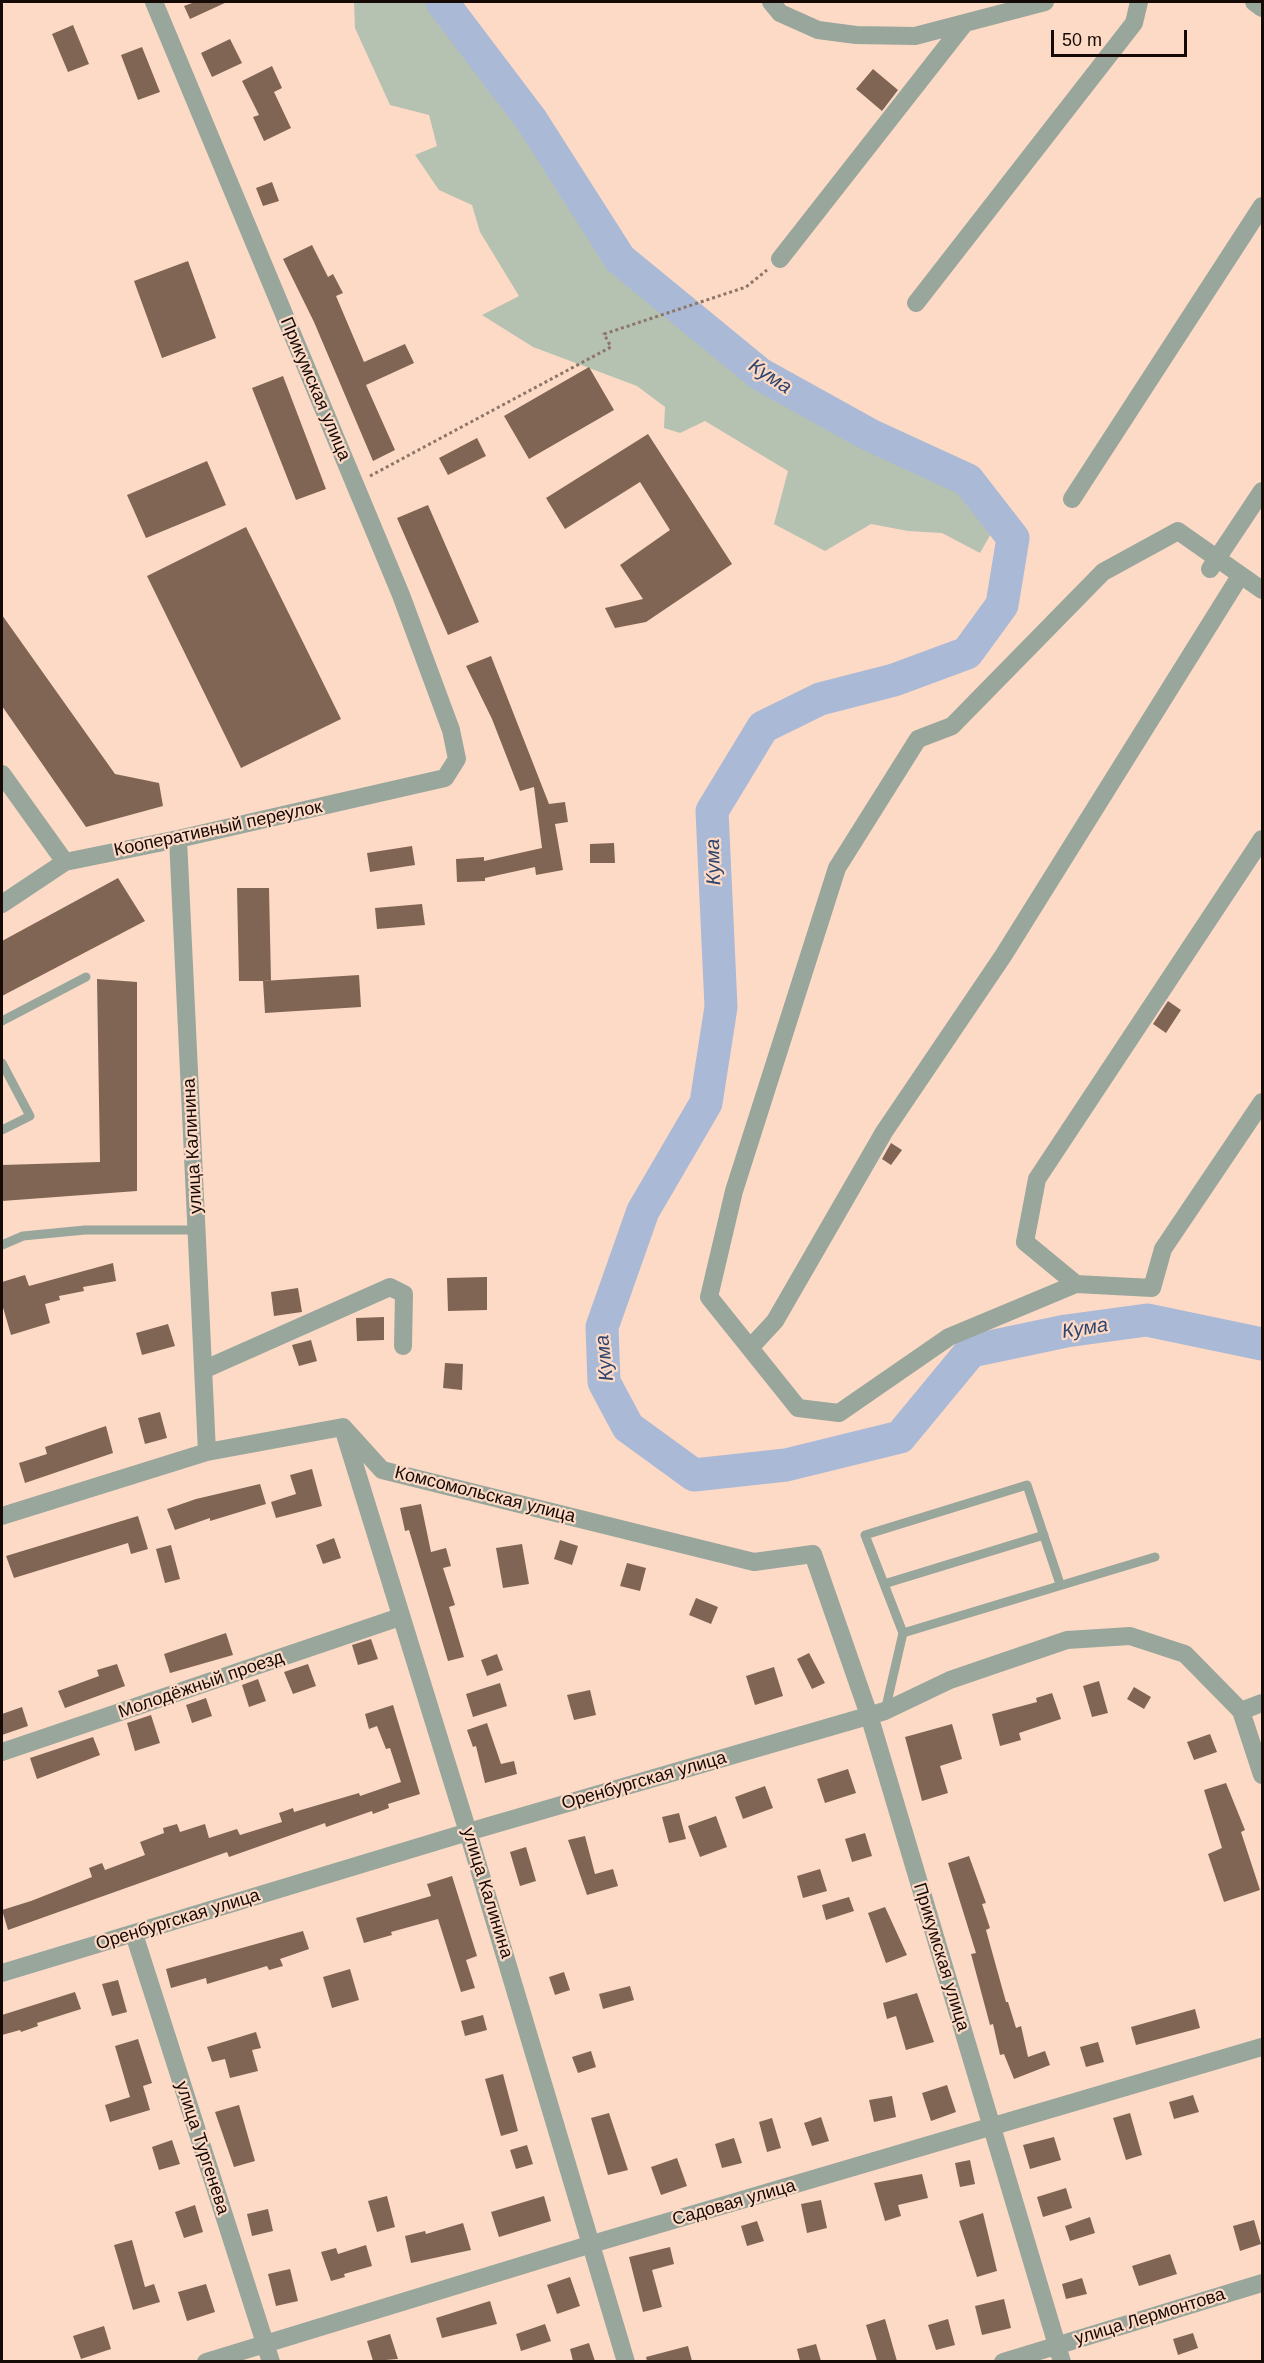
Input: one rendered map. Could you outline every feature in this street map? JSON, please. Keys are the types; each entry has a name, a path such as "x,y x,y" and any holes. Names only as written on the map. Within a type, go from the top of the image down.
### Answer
{"street":[{"name":"Прикумская улица","path":"154,2 401,596 451,730 457,759 445,778"},
{"path":"771,2 780,13 818,30 856,35 915,36 1045,2"},
{"path":"916,303 1134,23 1139,2"},
{"path":"1254,2 1263,8"},
{"path":"780,259 965,23"},
{"path":"1072,499 1263,206"},
{"path":"1214,563 1263,491"},
{"path":"1263,590 1214,563 1178,531 1103,572 952,726 918,739 837,868 735,1191 709,1297 798,1408 839,1413 949,1336 1076,1284 1152,1288 1163,1250 1263,1102"},
{"path":"750,1348 775,1321 884,1132 1003,956 1240,576"},
{"path":"2,774 65,862"},
{"name":"Кооперативный переулок","path":"2,904 65,862 178,839 445,778"},
{"name":"улица Калинина","path":"178,839 207,1452"},
{"path":"1076,1284 1025,1242 1037,1179 1263,839"},
{"path":"203,1370 390,1287 404,1294 403,1346"},
{"path":"2,1516 207,1452 343,1427"},
{"name":"улица Калинина","path":"343,1427 468,1832 626,2361"},
{"name":"Комсомольская улица","path":"343,1427 382,1470 754,1562 813,1554"},
{"name":"Прикумская улица","path":"813,1554 877,1713 992,2128 1060,2354"},
{"name":"Молодёжный проезд","path":"2,1752 400,1617"},
{"name":"Оренбургская улица","path":"2,1973 468,1832 877,1713 950,1680 1067,1640 1130,1636 1185,1654 1242,1711"},
{"path":"1263,1703 1242,1711 1263,1775"},
{"name":"улица Тургенева","path":"134,1934 267,2353"},
{"name":"Садовая улица","path":"206,2361 267,2353 592,2244 1263,2047"},
{"name":"улица Лермонтова","path":"1003,2361 1060,2354 1263,2283"}],"lane":[{"path":"2,1021 86,977"},
{"path":"2,1063 30,1116 2,1130"},
{"path":"2,1245 23,1236 85,1230 197,1230"},
{"path":"877,1713 903,1633 865,1535 1027,1485 1060,1584"},
{"path":"884,1584 1044,1535"},
{"path":"903,1633 1155,1557"}],"path":[{"path":"355,485 611,347 604,334 746,287 780,259"}],"green space":[{"path":"354,2 427,2 617,268 753,383 860,441 962,487 993,530 980,553 942,533 908,531 871,524 825,551 774,524 788,471 705,421 680,433 664,428 665,407 637,386 533,347 482,315 519,296 480,232 472,205 439,190 415,155 437,146 429,115 390,105 355,28"}],"building":[{"path":"195,2 227,2 190,19 184,6"},
{"path":"73,25 89,64 68,72 52,34"},
{"path":"230,39 242,63 212,77 201,53"},
{"path":"142,47 160,92 138,100 121,55"},
{"path":"272,66 282,88 274,92 291,128 264,141 253,117 259,115 242,81"},
{"path":"873,69 898,90 882,111 856,89"},
{"path":"272,182 279,201 263,206 256,188"},
{"path":"312,245 328,277 333,274 343,293 336,296 364,362 405,344 414,363 366,385 395,450 373,461 314,322 283,259"},
{"path":"188,261 216,338 162,358 134,281"},
{"path":"589,367 614,410 529,459 504,416"},
{"path":"283,376 326,489 296,500 252,388"},
{"path":"648,434 732,564 646,622 615,628 605,608 643,599 620,565 670,530 640,482 565,529 546,498"},
{"path":"477,438 486,456 448,475 439,458"},
{"path":"207,461 226,505 146,538 127,495"},
{"path":"428,505 479,622 448,635 397,518"},
{"path":"246,527 341,719 241,768 147,576"},
{"path":"2,615 115,774 159,783 163,806 86,827 2,706"},
{"path":"491,656 549,804 565,802 568,822 555,824 563,870 536,875 535,867 485,878 485,881 457,882 456,859 484,857 484,861 542,848 534,787 520,791 492,719 466,666"},
{"path":"614,843 615,863 590,863 590,844"},
{"path":"412,846 415,865 370,872 367,853"},
{"path":"118,878 145,921 2,996 2,941"},
{"path":"237,888 269,888 271,981 239,981"},
{"path":"422,904 425,925 377,929 375,908"},
{"path":"359,975 361,1007 265,1013 263,981"},
{"path":"97,979 137,982 137,1191 2,1201 2,1165 100,1162"},
{"path":"1168,1001 1181,1010 1166,1033 1153,1024"},
{"path":"891,1143 902,1150 891,1165 882,1159"},
{"path":"113,1263 116,1281 83,1287 84,1291 59,1296 60,1300 45,1304 50,1323 11,1335 2,1304 2,1282 25,1275 29,1286"},
{"path":"487,1277 487,1310 448,1311 447,1278"},
{"path":"298,1288 302,1312 274,1316 271,1292"},
{"path":"384,1317 384,1340 357,1341 356,1318"},
{"path":"168,1324 175,1346 142,1355 136,1333"},
{"path":"311,1340 317,1361 299,1366 292,1345"},
{"path":"445,1363 463,1364 462,1390 443,1388"},
{"path":"160,1412 167,1438 145,1444 138,1418"},
{"path":"106,1426 113,1453 25,1483 19,1463 47,1454 45,1447"},
{"path":"312,1469 322,1506 276,1518 271,1502 296,1494 290,1475"},
{"path":"260,1484 266,1504 210,1521 210,1518 175,1530 167,1509 196,1499"},
{"path":"421,1504 431,1552 446,1548 451,1566 443,1568 455,1605 449,1607 464,1657 448,1661 409,1530 405,1531 400,1508"},
{"path":"138,1516 148,1549 131,1554 128,1543 14,1578 6,1556"},
{"path":"334,1538 341,1558 323,1564 316,1545"},
{"path":"560,1540 578,1546 572,1565 554,1559"},
{"path":"522,1544 529,1584 503,1588 496,1548"},
{"path":"171,1545 180,1579 165,1583 156,1549"},
{"path":"627,1563 646,1568 640,1591 620,1586"},
{"path":"696,1598 718,1607 711,1624 689,1615"},
{"path":"226,1633 233,1655 170,1673 164,1654"},
{"path":"371,1639 378,1659 358,1665 352,1645"},
{"path":"809,1653 825,1683 812,1689 797,1659"},
{"path":"497,1654 503,1670 487,1676 481,1660"},
{"path":"117,1664 125,1686 65,1708 58,1691 99,1676 97,1670"},
{"path":"308,1664 316,1686 293,1694 284,1672"},
{"path":"774,1667 783,1696 755,1705 746,1676"},
{"path":"258,1679 266,1701 249,1707 242,1685"},
{"path":"1099,1681 1108,1713 1092,1717 1083,1686"},
{"path":"500,1683 507,1706 473,1717 466,1694"},
{"path":"1134,1687 1151,1697 1144,1709 1127,1699"},
{"path":"590,1690 596,1715 574,1720 567,1695"},
{"path":"1052,1693 1061,1719 1019,1733 1021,1740 1000,1746 992,1714 1037,1702 1036,1698"},
{"path":"206,1698 212,1716 192,1723 186,1705"},
{"path":"393,1705 420,1794 388,1804 389,1808 373,1814 372,1811 326,1827 325,1823 229,1857 227,1852 8,1930 2,1910 92,1877 89,1868 102,1863 105,1870 145,1855 140,1842 164,1833 163,1828 177,1824 180,1832 205,1824 209,1838 237,1829 240,1835 282,1822 279,1813 293,1808 294,1812 359,1793 360,1796 401,1782 390,1748 386,1749 377,1726 369,1729 365,1714"},
{"path":"22,1707 28,1726 2,1735 2,1714"},
{"path":"151,1715 160,1743 135,1751 127,1723"},
{"path":"487,1723 501,1764 514,1761 517,1774 485,1783 476,1746 473,1747 467,1730"},
{"path":"952,1724 962,1759 940,1766 948,1793 922,1801 905,1737"},
{"path":"1210,1734 1217,1752 1194,1760 1187,1742"},
{"path":"93,1737 100,1755 37,1779 30,1758"},
{"path":"848,1769 856,1793 825,1803 817,1779"},
{"path":"1226,1783 1245,1830 1241,1832 1260,1890 1224,1902 1208,1854 1222,1848 1204,1790"},
{"path":"765,1786 773,1808 743,1819 735,1797"},
{"path":"679,1813 686,1839 669,1843 662,1817"},
{"path":"716,1816 727,1847 700,1857 688,1826"},
{"path":"865,1833 872,1856 852,1862 845,1839"},
{"path":"585,1836 595,1874 613,1869 618,1886 587,1895 568,1840"},
{"path":"526,1847 536,1881 520,1886 510,1852"},
{"path":"969,1856 986,1903 982,1904 990,1928 986,1930 1006,2002 1008,2002 1016,2028 1021,2026 1028,2057 1045,2051 1050,2065 1014,2079 1004,2054 1000,2055 993,2024 990,2025 971,1954 976,1953 948,1863"},
{"path":"820,1869 827,1891 803,1898 797,1876"},
{"path":"452,1876 477,1956 466,1960 475,1988 461,1992 438,1919 391,1932 392,1935 364,1943 356,1918 431,1896 427,1884"},
{"path":"849,1897 854,1911 826,1920 822,1905"},
{"path":"885,1907 907,1955 886,1963 868,1913"},
{"path":"303,1931 309,1949 280,1959 283,1966 269,1970 267,1966 207,1984 206,1978 171,1988 166,1969"},
{"path":"350,1969 359,2000 332,2008 323,1977"},
{"path":"564,1972 570,1990 555,1995 549,1977"},
{"path":"118,1980 127,2012 112,2016 102,1984"},
{"path":"630,1986 634,2000 603,2009 599,1994"},
{"path":"75,1992 81,2009 37,2023 38,2026 21,2032 20,2030 2,2035 2,2015"},
{"path":"917,1993 934,2042 906,2050 896,2016 887,2019 883,2003"},
{"path":"1195,2009 1200,2028 1136,2045 1131,2027"},
{"path":"483,2015 487,2030 465,2036 461,2021"},
{"path":"256,2032 261,2048 252,2050 258,2071 230,2078 225,2059 212,2062 207,2047"},
{"path":"138,2039 152,2083 143,2086 150,2110 110,2122 105,2105 130,2097 115,2046"},
{"path":"1098,2042 1104,2062 1086,2067 1080,2047"},
{"path":"591,2051 596,2067 578,2073 572,2057"},
{"path":"503,2074 518,2131 501,2136 485,2079"},
{"path":"947,2085 956,2112 931,2121 922,2093"},
{"path":"1193,2095 1199,2112 1174,2119 1169,2102"},
{"path":"892,2096 896,2117 874,2122 869,2100"},
{"path":"239,2105 255,2161 234,2167 215,2112"},
{"path":"609,2113 628,2170 608,2175 591,2118"},
{"path":"1130,2113 1142,2155 1126,2160 1113,2118"},
{"path":"821,2117 829,2141 812,2146 804,2123"},
{"path":"772,2118 781,2148 767,2152 759,2122"},
{"path":"1054,2137 1061,2160 1030,2169 1023,2145"},
{"path":"734,2138 742,2163 722,2168 715,2144"},
{"path":"172,2140 180,2164 159,2170 152,2147"},
{"path":"527,2145 533,2164 516,2169 510,2150"},
{"path":"677,2158 687,2186 661,2195 651,2167"},
{"path":"970,2160 975,2184 960,2187 955,2163"},
{"path":"922,2174 928,2198 898,2205 901,2216 885,2221 874,2183"},
{"path":"1066,2188 1072,2208 1043,2217 1037,2197"},
{"path":"387,2196 395,2227 377,2232 368,2201"},
{"path":"544,2196 551,2221 499,2237 491,2212"},
{"path":"821,2200 827,2228 807,2233 801,2204"},
{"path":"195,2205 203,2232 184,2238 175,2212"},
{"path":"268,2209 273,2231 252,2236 247,2214"},
{"path":"983,2213 997,2271 977,2277 959,2221"},
{"path":"1090,2217 1095,2233 1070,2241 1065,2226"},
{"path":"1254,2220 1261,2244 1240,2251 1233,2226"},
{"path":"757,2221 764,2241 747,2246 741,2226"},
{"path":"463,2223 471,2250 411,2263 405,2236 425,2231 426,2234"},
{"path":"132,2240 145,2287 154,2284 160,2302 133,2310 114,2245"},
{"path":"366,2245 372,2266 344,2274 345,2277 331,2281 321,2252 336,2248 338,2254"},
{"path":"670,2247 674,2264 652,2270 662,2307 643,2312 629,2257"},
{"path":"1170,2254 1177,2274 1139,2286 1132,2266"},
{"path":"290,2269 298,2301 276,2306 268,2274"},
{"path":"570,2277 580,2306 557,2314 547,2285"},
{"path":"1082,2278 1087,2294 1066,2299 1062,2284"},
{"path":"206,2284 215,2312 187,2321 178,2292"},
{"path":"1004,2299 1011,2328 982,2335 975,2306"},
{"path":"490,2301 497,2324 442,2338 436,2318"},
{"path":"885,2319 897,2361 877,2361 866,2325"},
{"path":"948,2319 955,2345 936,2350 928,2325"},
{"path":"545,2324 551,2341 521,2351 516,2334"},
{"path":"104,2326 111,2349 81,2359 73,2336"},
{"path":"1193,2333 1198,2348 1178,2355 1173,2339"},
{"path":"390,2334 398,2359 373,2361 367,2341"},
{"path":"589,2343 595,2361 573,2361 570,2349"},
{"path":"816,2344 821,2361 800,2361 797,2349"},
{"path":"688,2346 692,2361 647,2361 646,2357"}],"waterway":[{"name":"Кума","path":"442,2 532,121 620,259 760,374 870,435 968,480 1013,538 1002,605 967,653 894,680 820,699 763,727 712,811 721,1007 706,1103 643,1211 602,1327 604,1382 628,1427 694,1475 786,1465 900,1437 971,1351 1066,1331 1147,1320 1262,1344"}]}
